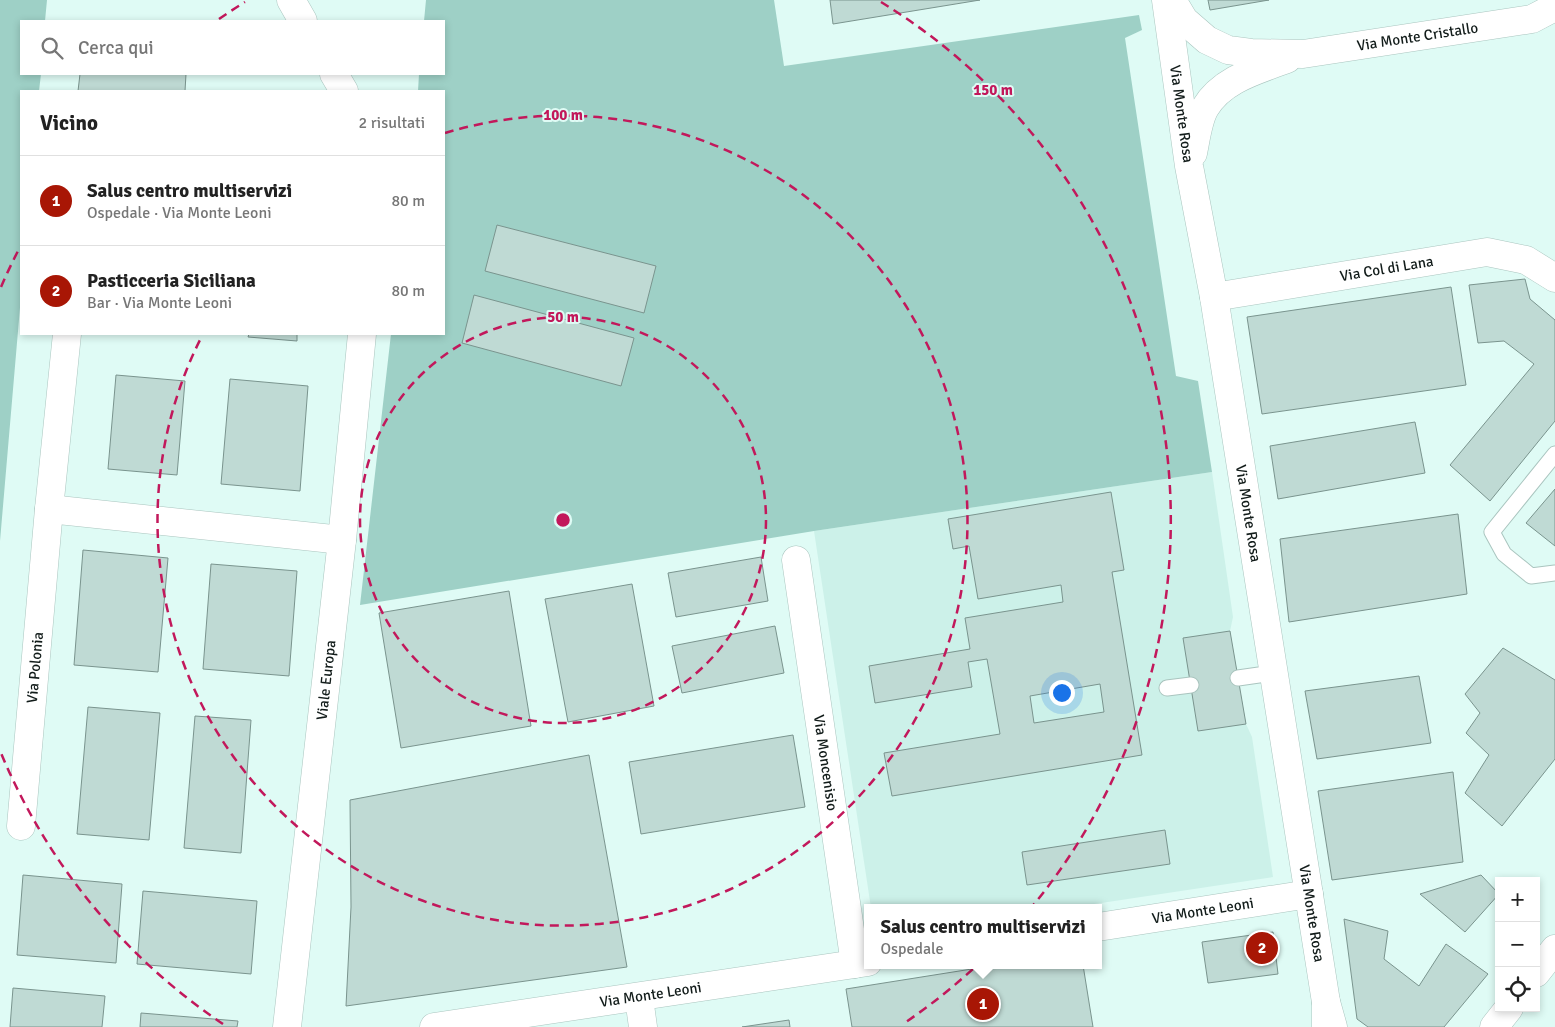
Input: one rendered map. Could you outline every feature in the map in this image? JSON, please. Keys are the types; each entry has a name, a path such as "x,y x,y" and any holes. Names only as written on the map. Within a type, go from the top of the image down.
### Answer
{"street":[{"path":"291,0 302,20"},
{"name":"Via Monte Rosa","path":"1166,0 1189,166 1214,297 1328,1019"},
{"path":"1172,0 1184,20 1208,40 1228,50 1251,53 1303,54"},
{"name":"Via Monte Cristallo","path":"1303,54 1547,16"},
{"path":"1189,166 1204,109 1216,93 1235,80 1303,54"},
{"path":"335,75 343,90"},
{"name":"Via Col di Lana","path":"1214,297 1488,252 1551,267"},
{"name":"Via Polonia","path":"21,826 49,509 67,335"},
{"name":"Viale Europa","path":"287,1027 342,540 362,335"},
{"path":"49,509 342,540"},
{"name":"Via Moncenisio","path":"796,560 862,963"},
{"name":"Via Monte Leoni","path":"1102,926 1308,894"},
{"path":"1540,968 1555,949"},
{"name":"Via Monte Leoni","path":"434,1027 639,998 862,963"},
{"path":"639,998 643,1027"},
{"path":"1494,1027 1506,1012"}],"lane":[{"path":"1555,454 1492,532 1504,554 1531,576 1555,573"},
{"path":"1238,678 1273,673"},
{"path":"1167,688 1191,685"}],"shaded area":[{"path":"0,0 47,0 45,20 20,20 20,75 41,75 39,90 20,90 20,308 0,541"},
{"path":"426,0 774,0 784,66 1139,15 1142,30 1125,38 1176,376 1198,381 1212,472 814,531 360,605 391,335 445,335 445,90 418,90 419,75 445,75 445,20 424,20"},
{"path":"1212,472 1233,617 1230,631 1246,724 1252,737 1273,877 1094,904 870,904 814,531"}],"building":[{"path":"830,0 980,0 833,24"},
{"path":"1208,0 1269,0 1210,10"},
{"path":"80,75 186,75 185,90 78,90"},
{"path":"497,225 656,266 644,313 485,271"},
{"path":"1525,279 1530,299 1555,320 1555,421 1490,501 1450,465 1534,364 1504,341 1478,343 1469,285"},
{"path":"1451,287 1466,385 1262,414 1247,317"},
{"path":"474,295 634,338 621,386 462,343"},
{"path":"249,335 297,335 297,341 248,337"},
{"path":"116,375 185,381 177,475 108,469"},
{"path":"230,379 308,386 300,491 221,484"},
{"path":"1415,422 1425,473 1278,499 1270,446"},
{"path":"1555,489 1555,546 1526,523"},
{"path":"1111,492 1124,570 1112,572 1142,755 892,796 884,753 1000,734 987,659 968,662 972,687 875,703 869,666 970,649 965,618 1063,602 1061,585 978,599 969,546 953,549 948,519","holes":["1100,684 1104,712 1034,723 1030,696"]},
{"path":"1458,514 1467,594 1289,622 1280,539"},
{"path":"83,550 168,558 158,672 74,665"},
{"path":"761,557 768,601 676,617 668,573"},
{"path":"211,564 297,571 289,676 203,669"},
{"path":"632,584 654,706 568,722 545,599"},
{"path":"509,591 531,726 401,748 379,613"},
{"path":"775,626 784,673 682,693 672,646"},
{"path":"1230,631 1246,724 1198,731 1183,638"},
{"path":"1503,648 1555,680 1555,759 1502,826 1465,793 1489,755 1466,733 1480,713 1465,694"},
{"path":"1419,676 1431,743 1317,759 1305,691"},
{"path":"88,707 160,713 149,840 77,834"},
{"path":"195,716 251,720 241,853 184,848"},
{"path":"793,735 805,807 641,834 629,762"},
{"path":"589,755 627,967 346,1006 351,907 350,800"},
{"path":"1453,772 1463,862 1332,880 1318,791"},
{"path":"1165,830 1170,864 1027,885 1022,852"},
{"path":"23,875 122,884 116,963 17,955"},
{"path":"1481,875 1495,890 1495,898 1465,932 1420,894"},
{"path":"143,891 257,901 251,974 137,964"},
{"path":"1344,919 1388,931 1384,959 1419,986 1446,944 1488,974 1444,1027 1368,1027 1357,1019"},
{"path":"1273,932 1278,974 1208,983 1202,942"},
{"path":"972,969 1084,969 1093,1027 852,1027 846,989"},
{"path":"13,988 105,996 102,1027 10,1027"},
{"path":"141,1013 238,1021 237,1027 140,1027"},
{"path":"789,1020 790,1027 742,1027"}],"place":[{"name":"Pasticceria Siciliana","path":"1262,948"},
{"name":"Salus centro multiservizi","path":"983,1004"}]}
